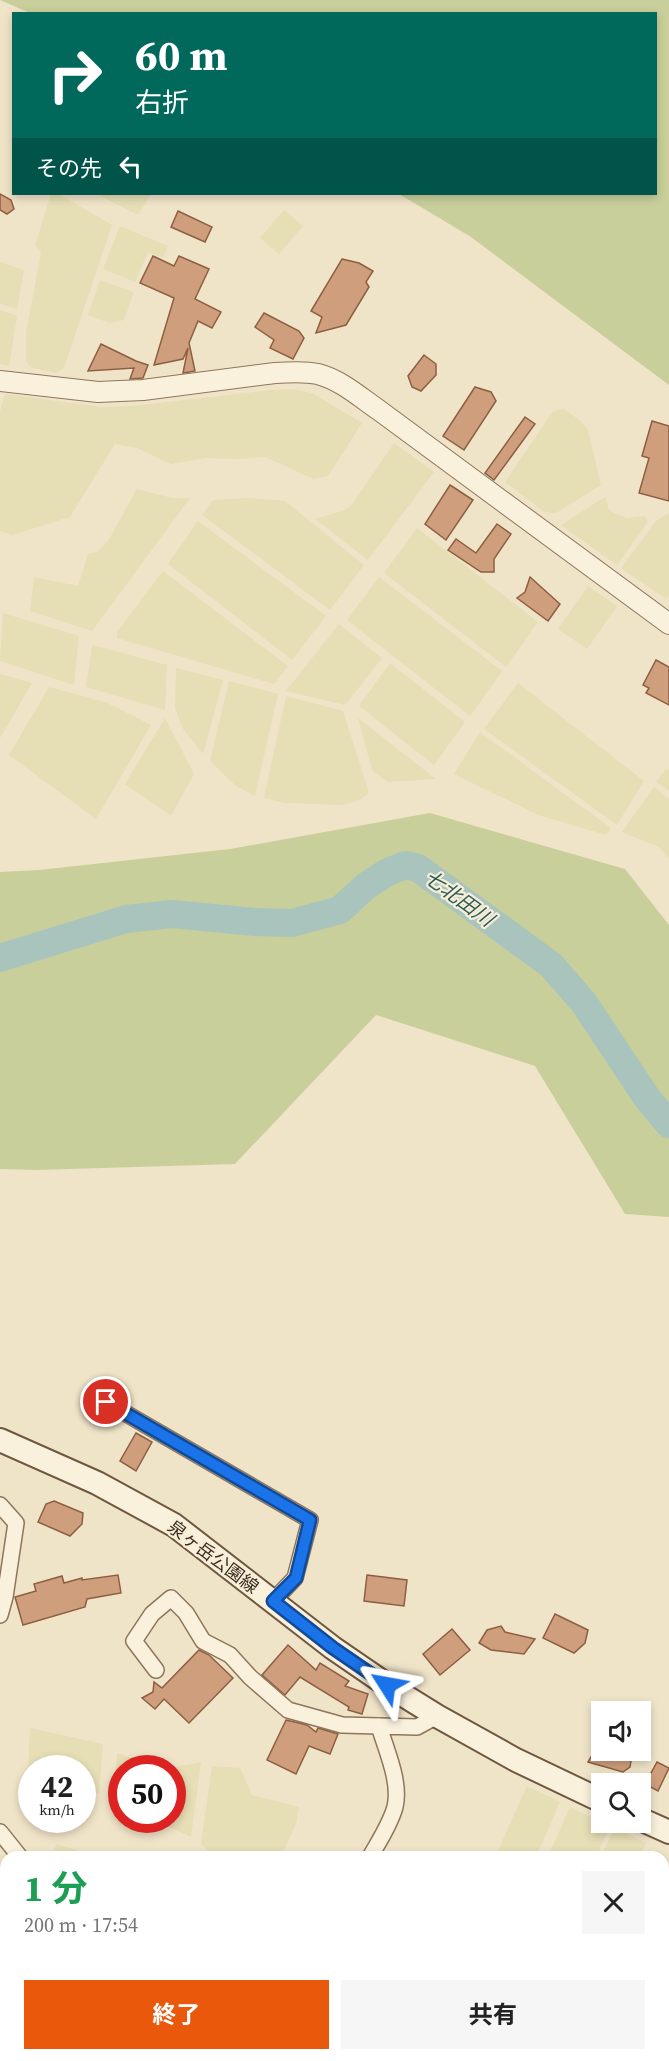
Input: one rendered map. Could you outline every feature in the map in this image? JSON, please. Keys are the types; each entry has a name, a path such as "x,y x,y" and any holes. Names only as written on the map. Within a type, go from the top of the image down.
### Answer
{"main road":[{"name":"泉ヶ岳公園線","path":"0,1440 97,1482 174,1526 333,1648 387,1685 516,1760 591,1796"},
{"path":"651,1824 669,1832"}],"street":[{"path":"0,381 99,392 143,390 275,373 319,374 339,382 380,411 669,624"},
{"path":"106,1402 310,1520 296,1578 273,1601"},
{"path":"0,1505 16,1523 0,1615"},
{"path":"156,1670 134,1641 152,1614 171,1598 186,1613 203,1641 230,1654 250,1677 288,1710 342,1725 417,1727 437,1716"},
{"path":"373,1851 388,1825 395,1806 396,1792 379,1726"},
{"path":"0,1832 15,1851"}],"shaded area":[{"path":"51,195 61,195 112,225 64,368 57,373 32,368 26,362 26,333 41,252 35,245"},
{"path":"100,195 150,195 138,215"},
{"path":"284,210 303,226 279,254 260,238"},
{"path":"120,226 168,246 163,258 148,252 135,282 103,269"},
{"path":"0,262 24,270 17,309 0,304"},
{"path":"100,280 134,292 124,320 109,323 88,315"},
{"path":"0,310 17,316 9,366 0,364"},
{"path":"293,389 312,393 362,423 328,476 314,479 265,457 206,458 171,464 137,448 115,444 70,517 12,535 0,531 0,411 5,394 102,407 133,406"},
{"path":"564,409 582,422 588,430 601,485 556,513 550,513 543,511 505,482 553,411"},
{"path":"394,443 434,472 368,560 315,519 351,506"},
{"path":"137,489 172,498 190,498 92,631 30,611 34,577 78,586 88,554 97,552 108,541"},
{"path":"605,497 609,510 628,518 645,516 648,522 617,565 561,525"},
{"path":"248,498 285,501 364,565 330,610 202,515 213,500"},
{"path":"669,513 669,595 666,599 621,568 656,521"},
{"path":"198,521 326,616 292,660 168,564"},
{"path":"417,528 538,622 506,667 384,573"},
{"path":"163,571 288,666 274,684 117,638 117,632"},
{"path":"379,577 502,671 470,716 347,620"},
{"path":"588,586 617,606 587,649 558,629"},
{"path":"3,613 79,636 74,685 0,661"},
{"path":"339,624 382,658 345,705 286,691"},
{"path":"92,645 167,665 165,710 86,687"},
{"path":"390,663 465,722 434,765 359,706"},
{"path":"176,668 223,680 203,754 183,729 175,708"},
{"path":"0,674 32,683 0,738"},
{"path":"229,681 278,694 255,796 236,786 210,761"},
{"path":"518,683 644,781 617,825 484,729"},
{"path":"49,687 105,702 151,725 96,819 9,755"},
{"path":"286,696 343,711 369,793 358,801 342,805 285,803 264,798"},
{"path":"165,718 194,774 171,816 125,784"},
{"path":"358,718 436,779 388,782 372,770"},
{"path":"480,732 611,828 606,835 538,815 454,774"},
{"path":"666,769 669,770 669,791 656,782"},
{"path":"654,787 669,799 669,859 659,847 622,832"},
{"path":"30,1728 103,1744 99,1794 96,1793 96,1755 29,1755"},
{"path":"201,1762 191,1837 183,1833 186,1833 186,1765"},
{"path":"212,1766 240,1768 252,1795 299,1807 296,1824 284,1851 209,1851 201,1844"},
{"path":"527,1786 560,1802 539,1851 498,1851"},
{"path":"570,1807 591,1817 591,1833 607,1833 599,1851 551,1851"},
{"path":"612,1833 625,1833 646,1843 643,1851 604,1851"},
{"path":"57,1844 80,1851 53,1851"}],"green space":[{"path":"0,0 669,0 669,385 471,237 401,195 657,195 657,12 27,12"},
{"path":"430,813 625,869 669,925 669,1217 625,1214 535,1066 376,1015 235,1164 0,1169 0,872 39,870 230,849"}],"building":[{"path":"0,194 11,200 14,209 7,214 0,210"},
{"path":"178,211 212,227 205,242 171,227"},
{"path":"153,256 174,266 179,256 209,269 195,299 221,312 212,328 198,321 189,343 195,371 183,373 188,348 183,359 154,365 174,298 140,283"},
{"path":"342,259 359,263 373,271 366,282 369,287 346,325 316,333 322,317 311,311"},
{"path":"264,313 299,331 304,338 293,359 270,348 274,340 255,327"},
{"path":"101,344 148,365 143,378 130,379 134,368 88,371"},
{"path":"424,355 436,364 436,375 421,391 412,387 408,376"},
{"path":"475,387 491,392 496,401 464,450 443,436"},
{"path":"525,417 535,424 494,480 485,473"},
{"path":"652,421 669,426 669,501 639,493 649,458 642,456"},
{"path":"450,485 473,500 446,540 425,524"},
{"path":"497,524 511,534 494,559 494,572 481,572 448,550 456,539 476,553"},
{"path":"530,577 560,604 548,621 517,598 525,592"},
{"path":"656,660 669,667 669,705 646,693 649,688 643,685"},
{"path":"136,1433 152,1442 136,1471 120,1461"},
{"path":"54,1501 83,1513 82,1524 70,1536 38,1522 46,1504"},
{"path":"118,1575 121,1593 87,1599 85,1607 23,1625 15,1597 36,1591 34,1584 62,1576 64,1583 82,1578 82,1580"},
{"path":"367,1575 407,1580 404,1606 364,1601"},
{"path":"555,1614 588,1630 585,1643 574,1653 543,1638"},
{"path":"501,1626 505,1632 535,1639 524,1654 491,1650 479,1643 487,1630"},
{"path":"452,1629 470,1650 440,1675 423,1654"},
{"path":"288,1645 316,1670 320,1663 349,1681 345,1686 368,1694 362,1714 348,1710 349,1707 300,1677 285,1695 262,1675"},
{"path":"199,1650 209,1655 233,1678 189,1723 164,1699 155,1709 142,1698 153,1692 154,1682 162,1688"},
{"path":"286,1720 307,1725 316,1732 318,1728 338,1734 330,1754 309,1746 296,1774 267,1760"},
{"path":"591,1757 591,1761 631,1761 630,1767 623,1772 588,1762"},
{"path":"657,1762 669,1768 658,1791 651,1787 651,1773"}],"waterway":[{"name":"七北田川","path":"0,958 126,919 172,914 292,923 340,910 366,886 386,873 405,865 418,868 551,965 584,1003 647,1098 669,1124"}],"route":[{"path":"106,1402 310,1520 296,1578 273,1601 333,1648 387,1685"}]}
